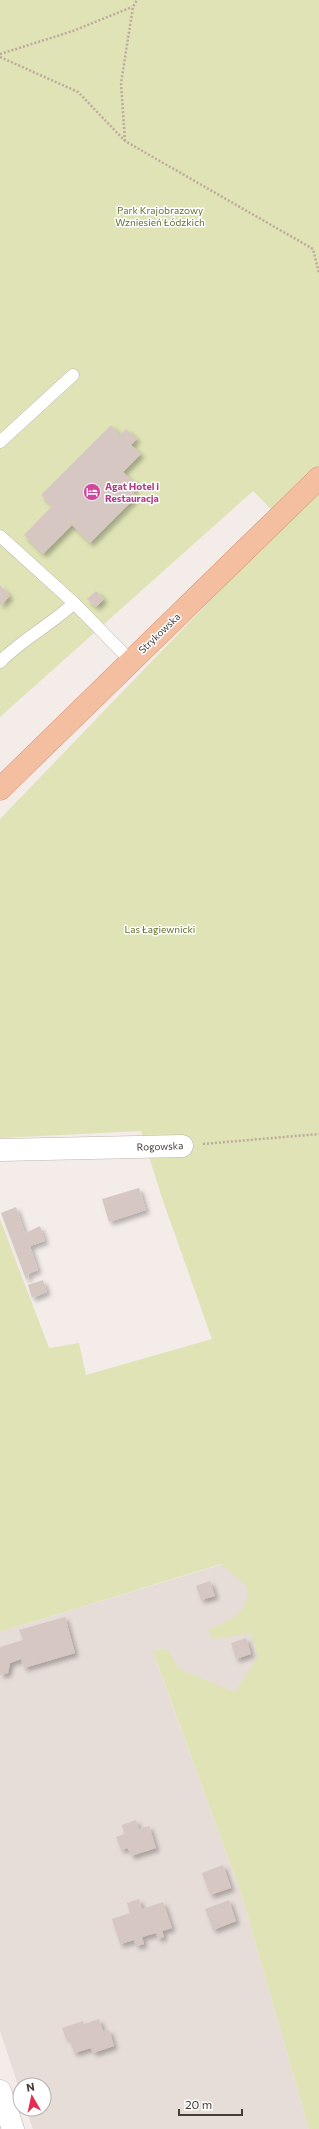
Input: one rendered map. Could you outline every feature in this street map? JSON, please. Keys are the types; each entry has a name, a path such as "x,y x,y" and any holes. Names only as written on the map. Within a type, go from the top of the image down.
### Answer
{"main road":[{"name":"Strykowska","path":"0,789 319,478"}],"street":[{"name":"Rogowska","path":"0,1150 182,1146"},
{"path":"0,2091 14,2129"}],"lane":[{"path":"0,442 73,375"},
{"path":"0,536 74,604 131,661"},
{"path":"0,662 29,636 61,616 74,604"}],"path":[{"path":"125,141 121,83 133,7 137,0"},
{"path":"0,55 73,31 133,7"},
{"path":"0,55 78,92 125,141 313,249 319,273"},
{"name":"Rogowska","path":"182,1146 319,1134"}],"shaded area":[{"path":"276,1548 319,1727 156,1660 242,1896 309,2129 33,2129 29,2117 52,2117 52,2077 15,2077 0,2031 0,1632"}],"green space":[{"name":"Las Łagiewnicki","path":"0,0 319,0 319,2129 309,2129 242,1896 153,1651 167,1649 179,1669 235,1692 258,1657 251,1633 213,1639 208,1630 237,1615 245,1604 248,1587 221,1564 0,1632 0,1219 49,1348 79,1343 86,1375 212,1339 162,1198 141,1131 0,1138 0,819 285,523 253,491 0,717"}],"building":[{"path":"111,425 120,435 126,429 137,439 131,445 141,454 123,472 137,485 132,491 137,496 90,543 72,525 43,554 24,535 52,506 41,495"},
{"path":"0,585 10,596 0,606"},
{"path":"96,591 104,599 96,607 87,599"},
{"path":"139,1188 146,1210 109,1222 102,1199"},
{"path":"16,1207 25,1233 40,1226 45,1241 30,1246 38,1270 28,1274 29,1278 26,1279 1,1213"},
{"path":"43,1280 47,1292 32,1298 28,1285"},
{"path":"210,1581 215,1596 201,1600 196,1586"},
{"path":"65,1617 75,1653 24,1668 21,1659 10,1663 8,1673 0,1675 0,1647 23,1640 19,1630"},
{"path":"246,1638 251,1654 236,1659 231,1643"},
{"path":"136,1820 139,1829 149,1826 156,1848 131,1856 128,1848 121,1850 116,1837 124,1834 122,1825"},
{"path":"223,1865 231,1888 210,1895 202,1873"},
{"path":"139,1899 142,1909 163,1902 172,1928 162,1931 164,1937 158,1939 156,1933 142,1937 144,1944 136,1946 134,1940 120,1944 112,1919 130,1913 127,1903"},
{"path":"229,1900 236,1921 213,1930 205,1909"},
{"path":"99,2019 103,2031 109,2030 114,2046 93,2053 91,2048 74,2053 69,2038 66,2039 62,2028 83,2021 84,2024"}],"place":[{"name":"Agat Hotel i Restauracja","path":"92,492"}],"park label":[{"name":"Park Krajobrazowy Wzniesień Łódzkich","path":"160,216"}]}
